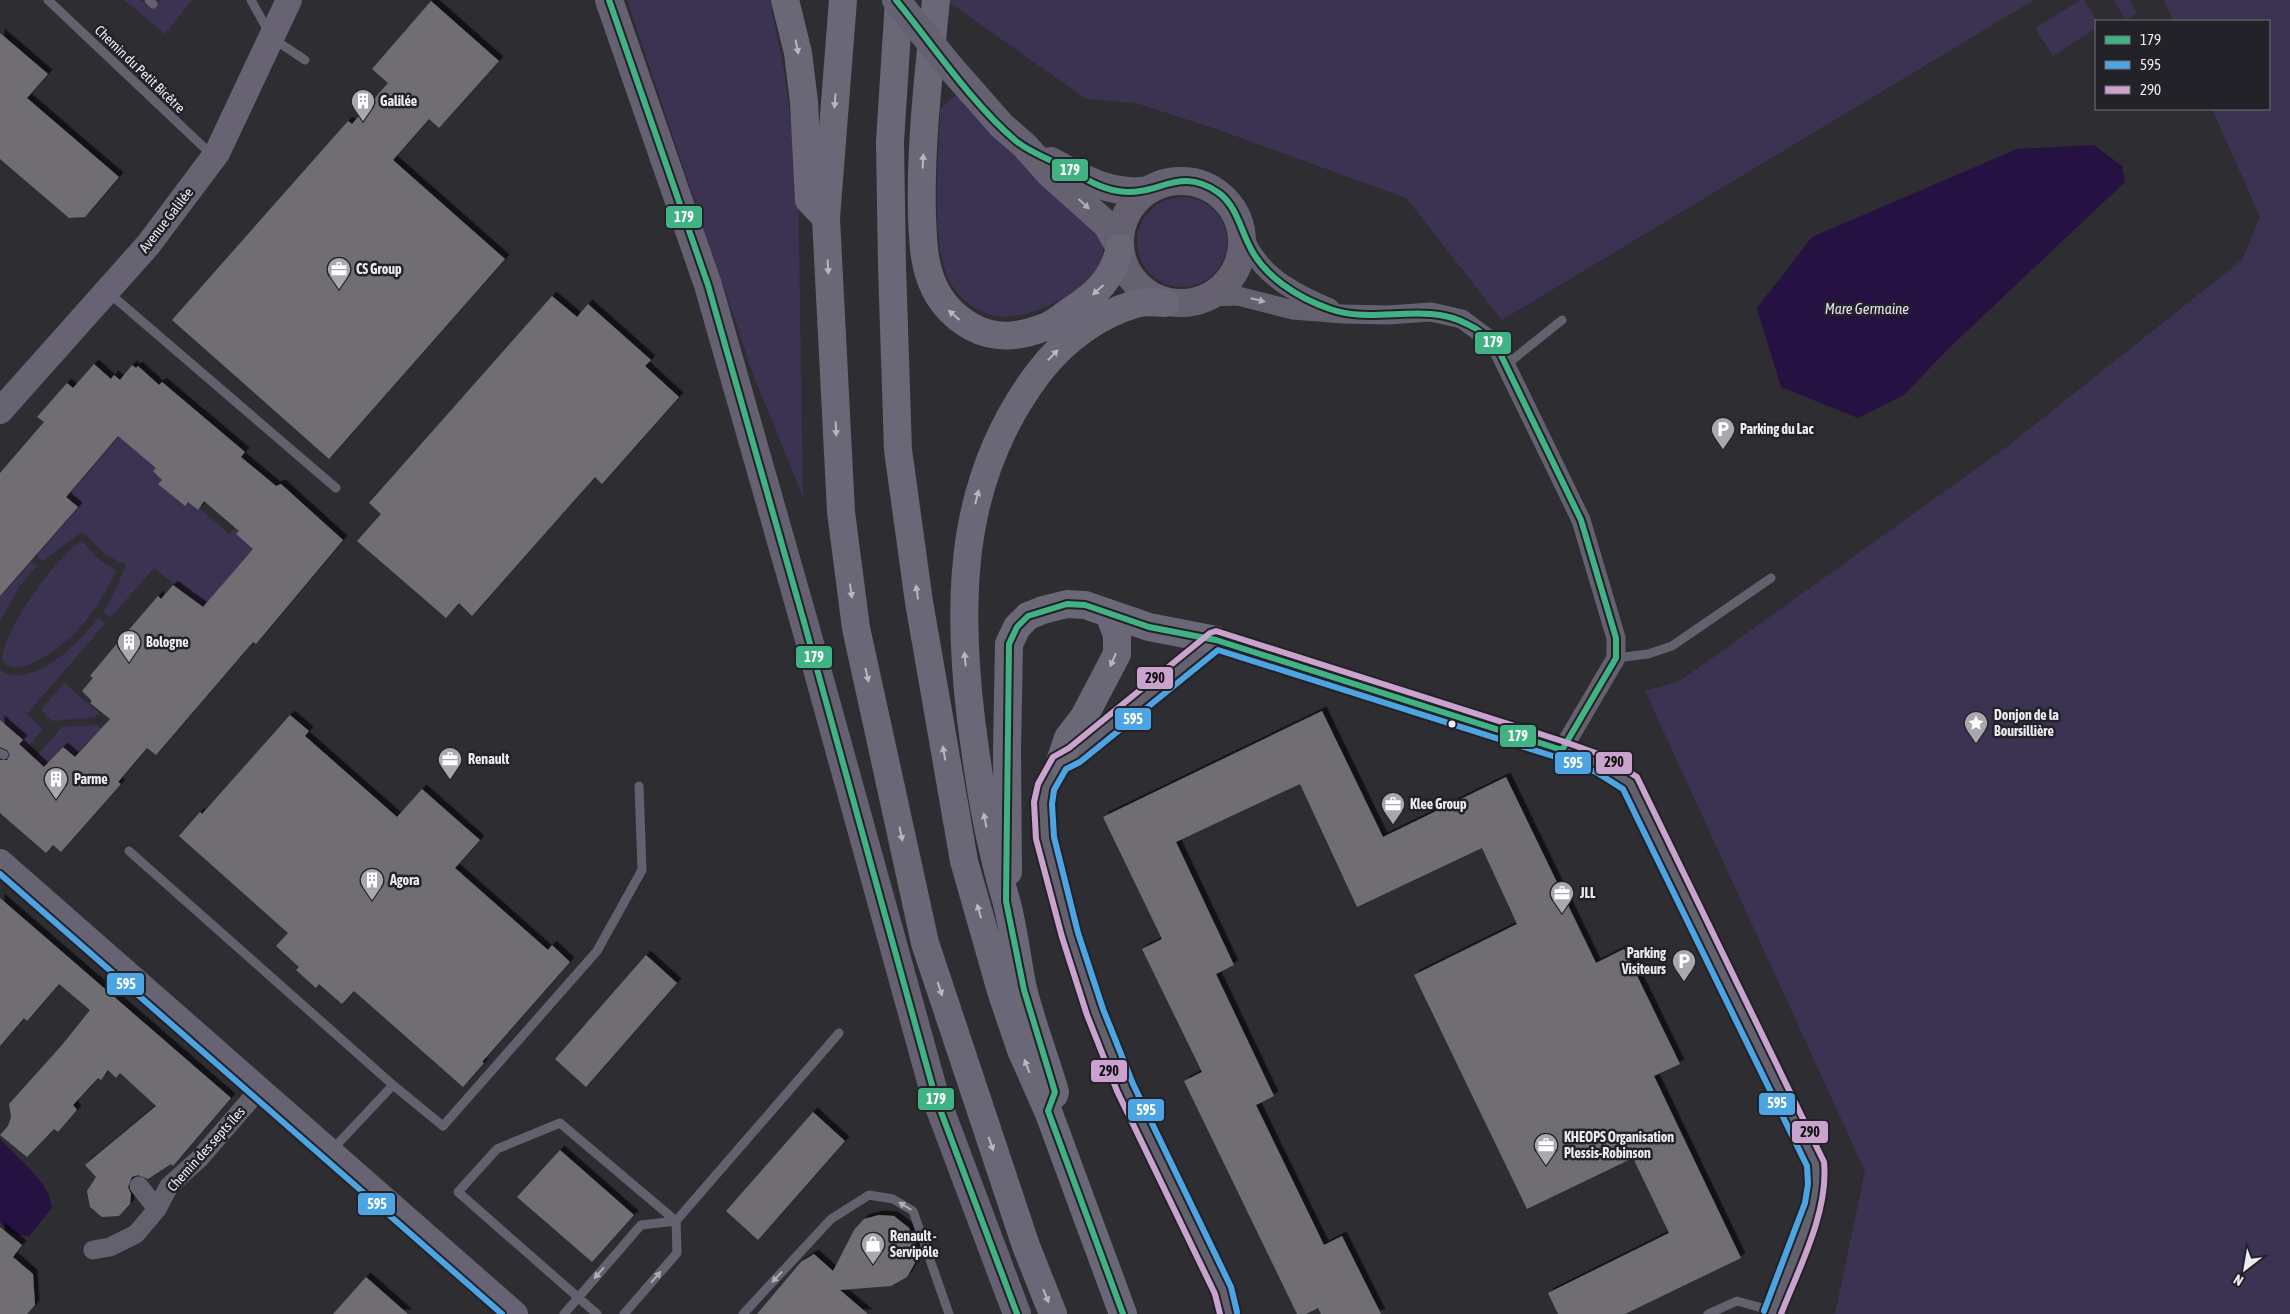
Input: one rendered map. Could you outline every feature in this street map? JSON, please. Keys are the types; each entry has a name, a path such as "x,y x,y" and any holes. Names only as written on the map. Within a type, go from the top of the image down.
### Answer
{"highway":[{"path":"785,0 798,52 804,102 809,200 826,218"},
{"path":"844,0 826,218 840,512 856,628 925,943 1026,1246 1053,1314"},
{"path":"898,0 890,142 898,450 918,602 964,861 1001,991 1032,1078 1048,1110 1123,1314"},
{"path":"936,0 922,186 926,260 930,279 945,307 959,319 977,329 994,335 1011,337 1029,334 1049,325 1104,285 1111,274 1120,248"},
{"path":"1048,1110 1055,1092 1024,990 1006,901 998,877 984,816 964,650 965,566 970,526 989,460 1018,402 1047,362 1063,345 1101,319 1136,303 1166,303"},
{"path":"1006,901 1008,864 1006,750 1010,644 1017,627 1028,616 1043,610 1067,604 1085,605 1149,628 1216,640"},
{"path":"1060,762 1068,738 1084,718 1117,654 1118,635 1109,614"}],"main road":[{"name":"Avenue Galilée","path":"0,411 148,245 214,157 289,0"},
{"path":"609,0 708,285 804,622 935,1096 1017,1314"},
{"path":"898,0 984,108 1024,146 1049,174 1107,225 1120,248 1126,268 1136,284 1150,296 1166,303 1182,304 1210,297 1223,288 1237,269 1242,241 1239,220 1232,206 1221,195 1206,186 1192,180 1176,180 1148,190 1134,192 1117,191 1098,185 1024,146"},
{"path":"1120,248 1121,231 1126,215 1134,202 1148,190"},
{"path":"0,862 515,1314"}],"street":[{"path":"1239,220 1250,248 1262,265 1280,282 1299,295 1343,314"},
{"path":"1210,297 1238,296 1293,310 1343,314 1374,315 1431,312 1462,320 1497,347 1581,520 1616,638 1616,658 1562,750"},
{"path":"1229,1314 1223,1291 1125,1088 1081,974 1047,848 1043,819 1043,803 1046,788 1060,762 1074,754 1216,640 1562,750 1600,764 1630,783 1816,1164 1817,1186 1812,1205 1773,1312"},
{"name":"Chemin des septs îles","path":"93,1250 110,1247 136,1234 157,1209 169,1186 199,1159 251,1099"},
{"path":"139,1186 157,1209"}],"lane":[{"name":"Chemin du Petit Bicêtre","path":"48,0 214,157"},
{"path":"251,0 272,38 305,60"},
{"path":"107,291 336,488"},
{"path":"1506,365 1562,320"},
{"path":"1616,658 1648,654 1672,646 1771,578"},
{"path":"129,851 393,1085 443,1126 597,951 642,870 639,786"},
{"path":"564,1314 641,1225 676,1221 840,1034"},
{"path":"331,1151 393,1085"},
{"path":"597,1314 458,1192 497,1150 560,1123 676,1221 677,1253 624,1314"},
{"path":"743,1314 831,1219 869,1195 893,1199 913,1211 949,1314"},
{"path":"1708,1314 1737,1300 1773,1312"}],"shaded area":[{"path":"124,0 140,0 150,8 156,1 192,0 165,34"},
{"path":"627,0 770,0 785,76 798,176 803,497 754,377"},
{"path":"946,0 2034,0 1502,320 1406,198 1219,130 1136,103 1086,99"},
{"path":"2081,0 2084,0 2096,20 2095,29 2053,56 2035,28"},
{"path":"2113,0 2129,0 2137,13 2126,20"},
{"path":"2164,0 2290,0 2290,1314 1835,1314 1865,1171 1645,691 1680,681 2004,449 2242,260 2260,217 2212,110 2270,110 2270,20 2173,20"},
{"path":"957,94 1006,148 1078,211 1099,235 1103,245 1101,260 1093,274 1081,287 1046,307 1011,316 989,314 975,308 962,298 948,278 942,261 937,219 940,109"},
{"path":"1182,197 1199,200 1214,210 1224,225 1227,242 1224,259 1214,274 1199,284 1182,287 1165,284 1150,274 1140,259 1137,242 1140,225 1150,210 1165,200"},
{"path":"119,435 160,463 153,471 162,480 159,484 184,506 188,502 197,510 199,508 229,534 236,528 239,532 237,535 246,543 256,546 237,567 241,571 223,584 204,609 154,568 110,618 103,612 115,591 126,565 106,555 82,532 43,561 36,555 78,507 61,492"},
{"path":"82,541 97,558 116,570 105,592 97,606 76,632 56,649 32,663 21,667 11,666 3,661 5,648 20,614 32,595 59,561"},
{"path":"31,561 37,566 19,587 0,621 0,596"},
{"path":"98,618 105,624 27,714 43,729 0,779 0,762 23,740 0,730 0,670 12,675 26,675 40,670 67,651"},
{"path":"64,683 99,713 95,717 52,721 41,710"},
{"path":"97,725 101,729 74,756 62,747 51,760 49,770 39,762 21,784 16,779 62,727"}],"water":[{"name":"Mare Germaine","path":"2094,145 2122,166 2125,182 1948,349 1904,395 1858,418 1781,387 1757,308 1812,237 2017,149"},
{"path":"0,1139 39,1179 50,1198 52,1208 29,1236 13,1233 0,1222"}],"building":[{"name":"CS Group","path":"431,1 499,61 439,128 429,119 393,160 505,259 329,459 172,320 348,121 352,124 388,83 372,69"},
{"path":"0,33 48,74 27,98 119,177 85,217 69,218 0,159"},
{"path":"552,296 577,317 588,304 651,360 645,366 679,397 602,484 595,477 472,616 459,603 446,618 357,541 381,514 369,503"},
{"path":"94,364 111,379 114,375 120,380 132,365 136,368 138,366 159,385 162,382 245,452 241,457 276,486 281,484 343,540 256,644 253,642 156,755 147,748 118,782 121,784 61,852 53,845 46,853 0,813 0,760 7,760 10,755 7,750 0,747 0,720 23,740 19,744 44,767 63,747 75,757 110,719 90,703 92,701 82,691 93,678 90,676 114,647 158,596 161,599 173,585 203,607 253,549 236,534 239,531 204,501 198,510 188,502 185,506 158,484 162,480 153,471 156,468 118,436 66,497 78,507 0,596 0,473 44,422 37,417 67,383 73,388"},
{"path":"1322,711 1383,837 1506,777 1596,963 1624,949 1680,1064 1654,1076 1741,1258 1625,1314 1558,1314 1548,1293 1669,1233 1633,1158 1527,1209 1414,975 1517,924 1482,848 1357,907 1300,784 1176,842 1234,965 1216,974 1274,1096 1256,1105 1324,1245 1342,1236 1381,1314 1321,1314 1318,1308 1306,1314 1297,1314 1184,1081 1202,1072 1142,949 1162,939 1103,817"},
{"name":"Agora","path":"290,715 309,731 305,736 397,817 422,789 480,840 455,868 548,950 552,945 570,962 482,1062 484,1063 463,1087 354,991 342,1004 319,984 316,988 296,970 299,967 276,946 288,933 179,836 200,812 202,814"},
{"path":"0,898 231,1098 173,1166 171,1164 148,1179 138,1175 132,1177 128,1187 131,1194 130,1204 119,1216 102,1217 90,1207 87,1191 96,1177 85,1165 156,1106 120,1073 116,1078 108,1070 101,1080 98,1078 73,1105 77,1110 58,1132 54,1129 27,1157 0,1135 8,1126 11,1117 9,1104 62,1045 90,1010 59,984 27,1021 24,1018 0,1046"},
{"path":"646,955 677,983 586,1087 555,1059"},
{"path":"813,1112 845,1141 758,1240 726,1211"},
{"path":"560,1150 634,1215 592,1262 517,1197"},
{"name":"Renault - Servipôle","path":"879,1215 894,1216 909,1228 916,1246 915,1263 907,1277 891,1286 840,1290 868,1314 757,1314 801,1262 814,1254 833,1271 854,1230 864,1219"},
{"path":"0,1227 22,1245 13,1257 33,1274 35,1305 27,1314 0,1314"},
{"path":"366,1277 408,1314 333,1314"}],"transit line":[{"name":"179","path":"609,0 708,285 804,622 935,1096 1017,1314"},
{"name":"179","path":"896,0 953,74 984,110 1016,141 1028,149 1091,182 1118,191 1132,192 1145,190 1180,181 1192,181 1205,185 1219,193 1230,204 1249,245 1263,267 1272,276 1306,299 1330,309 1347,313 1364,315 1417,313 1451,317 1471,326 1487,337 1497,347 1581,520 1616,638 1616,658 1562,750 1216,640 1149,627 1085,605 1067,604 1028,616 1017,627 1009,644 1006,901 1024,990 1055,1092 1048,1111 1123,1314"},
{"name":"290","path":"1220,1314 1215,1294 1117,1091 1087,1015 1062,937 1036,839 1034,802 1038,784 1053,757 1069,748 1210,633 1216,631 1565,742 1604,756 1637,777 1824,1162 1822,1200 1817,1219 1804,1259 1781,1314"},
{"name":"595","path":"1237,1312 1231,1287 1133,1084 1103,1009 1078,933 1054,837 1052,804 1054,790 1066,769 1080,762 1218,650 1559,758 1596,772 1623,789 1807,1166 1808,1184 1805,1203 1764,1311"},
{"name":"595","path":"0,874 502,1314"}],"place":[{"name":"Galilée","path":"363,122"},
{"name":"CS Group","path":"339,290"},
{"name":"Parking du Lac","path":"1723,450"},
{"name":"Bologne","path":"129,663"},
{"name":"Donjon de la Boursillière","path":"1976,744"},
{"name":"Renault","path":"450,780"},
{"name":"Parme","path":"56,800"},
{"name":"Klee Group","path":"1393,825"},
{"name":"Agora","path":"372,901"},
{"name":"JLL","path":"1562,914"},
{"name":"Parking Visiteurs","path":"1684,982"},
{"name":"KHEOPS Organisation Plessis-Robinson","path":"1546,1166"},
{"name":"Renault - Servipôle","path":"873,1265"}]}
